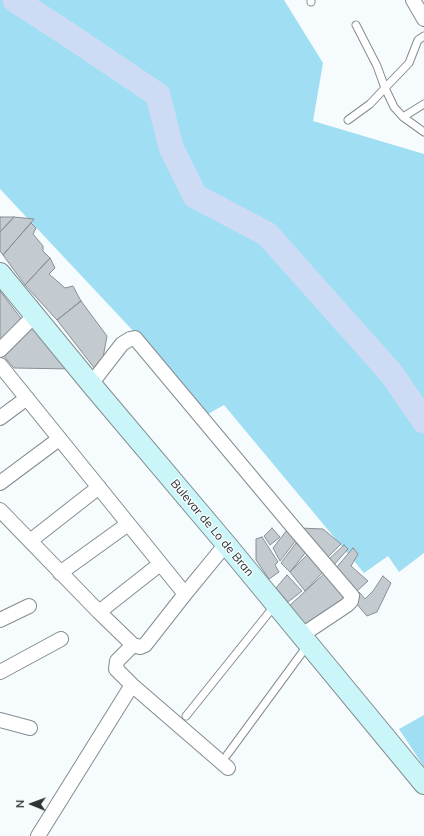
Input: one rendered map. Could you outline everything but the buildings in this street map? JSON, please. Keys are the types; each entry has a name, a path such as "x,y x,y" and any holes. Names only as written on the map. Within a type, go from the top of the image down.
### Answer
{"street":[{"path":"413,0 424,19"},
{"name":"Bulevar de Lo de Bran","path":"0,272 91,384 306,640 424,784"},
{"path":"0,350 35,315"},
{"path":"91,384 122,344 135,338 352,596 351,601 347,605 306,640"},
{"path":"0,365 185,594"},
{"path":"0,418 27,398"},
{"path":"0,483 59,439"},
{"path":"30,541 99,487"},
{"path":"0,510 99,612 133,645 140,647 145,645 226,544"},
{"path":"60,572 128,524"},
{"path":"99,612 160,564"},
{"path":"0,620 29,606"},
{"path":"0,672 61,640"},
{"path":"133,645 117,661 116,669 132,685 228,761"},
{"path":"38,836 132,685"},
{"path":"0,720 30,728"}],"lane":[{"path":"356,26 377,66 394,107 403,117 424,132"},
{"path":"348,120 370,104 409,63 418,40 424,36"},
{"path":"403,117 424,104"},
{"path":"186,716 276,604"},
{"path":"228,761 304,649 306,640"}],"shaded area":[{"path":"0,0 284,0 323,63 313,121 424,154 424,553 399,572 388,556 364,573 224,405 208,414 137,335 0,189"},
{"path":"424,715 424,767 399,729"}],"waterway":[{"path":"15,0 158,95 171,147 195,196 267,234 391,373 424,421"}]}
